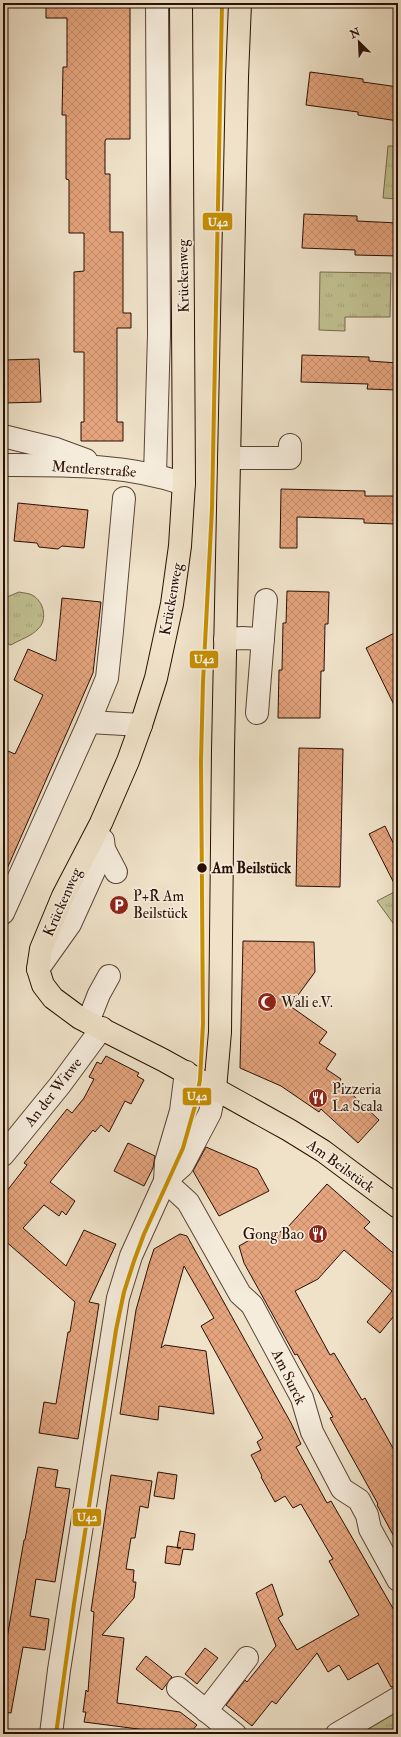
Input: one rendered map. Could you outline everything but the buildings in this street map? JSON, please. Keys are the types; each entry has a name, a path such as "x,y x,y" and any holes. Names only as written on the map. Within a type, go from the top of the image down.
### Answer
{"main road":[{"name":"Krückenweg","path":"181,3 184,484 180,546 172,604 156,678 128,761 101,823 78,865 47,932 41,949 38,969 43,985 52,998 95,1025 200,1080"},
{"path":"200,1080 220,1032 225,639 237,78 240,3"},
{"name":"Am Beilstück","path":"200,1080 290,1130 323,1151 398,1207"}],"street":[{"name":"Krückenweg","path":"155,475 159,334 157,3"},
{"path":"3,436 56,449 104,467"},
{"path":"229,458 290,458 290,445"},
{"name":"Mentlerstraße","path":"3,465 104,467 132,470 184,484"},
{"path":"3,913 89,722 107,678 124,498"},
{"path":"257,713 266,600"},
{"path":"225,639 263,639"},
{"path":"89,722 141,725"},
{"path":"101,823 104,849 116,872"},
{"path":"38,969 70,924 104,849"},
{"name":"An der Witwe","path":"3,1155 60,1085 95,1025 99,994 109,976"},
{"path":"166,1172 182,1166 210,1112 200,1080"},
{"path":"52,1734 59,1670 118,1298 131,1256 166,1172 181,1111 200,1080"},
{"name":"Am Surck","path":"166,1172 188,1202 240,1294 252,1305 302,1398 312,1432 342,1489 359,1500 367,1515 370,1529 398,1580"},
{"path":"206,1711 247,1658"},
{"path":"178,1688 235,1734"},
{"path":"337,1734 398,1698"}],"green space":[{"path":"388,146 398,146 398,199 383,198"},
{"path":"320,272 391,273 390,317 345,317 345,331 319,330"},
{"path":"19,592 27,593 36,598 42,606 44,616 41,625 35,631 29,636 11,645 3,642 3,601 7,597"},
{"path":"398,890 398,930 377,901"},
{"path":"398,1706 398,1734 342,1734"}],"transit line":[{"name":"U42","path":"56,1734 74,1604 116,1330 124,1292 144,1234 183,1148 195,1106 200,1080 203,1024 201,761 203,682 212,508 222,3"}],"place":[{"name":"Am Beilstück","path":"202,868"},
{"name":"P+R Am Beilstück","path":"119,905"},
{"name":"Wali e.V.","path":"267,1002"},
{"name":"Pizzeria La Scala","path":"318,1098"},
{"name":"Gong Bao","path":"318,1234"}]}
